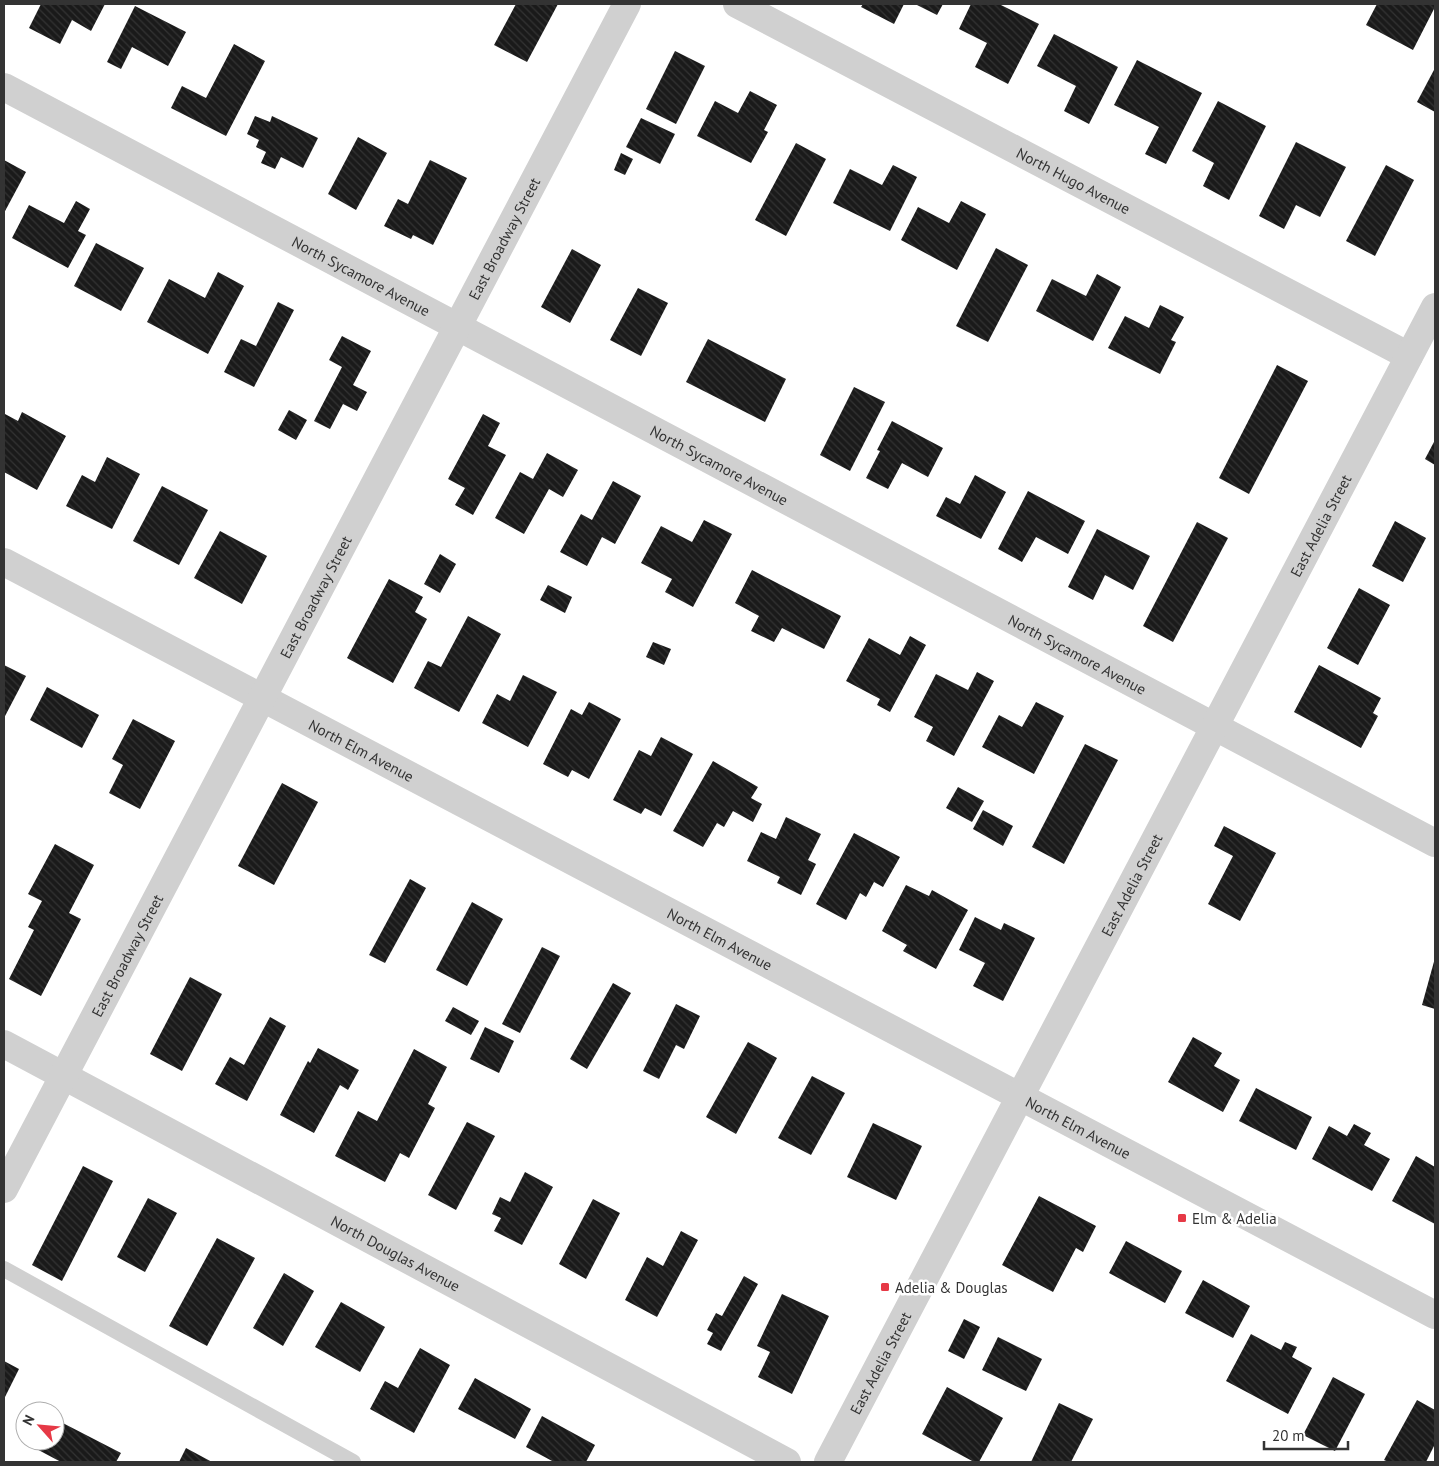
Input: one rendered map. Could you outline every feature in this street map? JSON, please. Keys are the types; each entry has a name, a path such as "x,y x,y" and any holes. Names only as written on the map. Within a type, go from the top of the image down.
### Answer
{"street":[{"name":"East Broadway Street","path":"4,1189 627,4"},
{"name":"North Hugo Avenue","path":"737,4 1410,356"},
{"name":"North Sycamore Avenue","path":"4,87 1435,843"},
{"name":"East Adelia Street","path":"828,1462 1435,307"},
{"name":"North Elm Avenue","path":"4,562 1435,1314"},
{"name":"North Douglas Avenue","path":"4,1044 787,1462"}],"lane":[{"path":"4,1269 353,1462"}],"building":[{"path":"41,4 105,4 91,31 72,20 60,44 29,28"},
{"path":"516,4 558,4 527,62 494,45"},
{"path":"863,4 904,4 894,24 861,7"},
{"path":"915,4 943,4 937,15"},
{"path":"971,4 999,4 1039,24 1008,84 975,67 987,43 959,29"},
{"path":"1377,4 1435,4 1413,50 1366,25"},
{"path":"135,6 186,32 168,66 132,47 121,69 107,62"},
{"path":"1054,34 1118,67 1089,124 1064,111 1076,86 1037,66"},
{"path":"234,44 265,61 226,136 171,108 182,86 206,98"},
{"path":"675,51 705,66 676,124 646,109"},
{"path":"1137,60 1202,93 1166,164 1145,154 1159,127 1114,105"},
{"path":"1435,68 1435,112 1417,102"},
{"path":"750,91 777,105 764,130 768,132 751,163 697,136 715,101 738,113"},
{"path":"1218,101 1266,126 1229,200 1203,186 1214,163 1192,151"},
{"path":"255,116 270,122 272,116 318,138 303,168 281,157 275,169 261,163 266,152 256,147 259,140 247,134"},
{"path":"641,118 675,134 660,164 626,147"},
{"path":"358,137 387,153 356,210 328,194"},
{"path":"1296,142 1346,167 1320,217 1296,205 1284,229 1259,216"},
{"path":"796,143 826,159 786,236 755,220"},
{"path":"621,153 633,159 625,175 614,170"},
{"path":"4,160 26,172 4,213"},
{"path":"430,160 467,178 433,245 413,235 411,239 384,226 398,199 408,204"},
{"path":"893,165 917,177 890,231 833,203 850,169 882,185"},
{"path":"1386,165 1414,180 1375,256 1346,241"},
{"path":"76,201 90,209 78,231 86,235 68,268 12,238 29,205 64,223"},
{"path":"961,201 986,214 957,270 901,240 918,207 949,223"},
{"path":"96,243 144,268 121,311 74,286"},
{"path":"996,248 1028,265 988,342 956,326"},
{"path":"572,249 601,265 570,323 541,307"},
{"path":"218,272 244,286 208,354 147,322 169,279 205,298"},
{"path":"1097,274 1121,287 1093,341 1036,311 1052,279 1086,296"},
{"path":"638,288 668,303 641,356 610,340"},
{"path":"278,302 294,310 254,387 224,372 241,339 256,346"},
{"path":"1160,305 1184,317 1171,340 1176,342 1160,374 1108,348 1125,316 1149,328"},
{"path":"342,336 371,351 353,385 367,392 357,411 343,404 330,429 314,421 342,367 329,360"},
{"path":"708,339 786,379 765,422 686,382"},
{"path":"1277,365 1308,381 1249,494 1219,478"},
{"path":"854,387 885,402 850,471 820,455"},
{"path":"289,410 307,420 296,440 278,430"},
{"path":"22,412 66,436 37,490 4,472 4,415 18,421"},
{"path":"483,414 500,423 488,446 506,455 473,515 455,505 465,488 448,479"},
{"path":"892,421 943,448 928,477 902,463 888,489 866,478 880,451 877,450"},
{"path":"1435,440 1435,465 1425,459"},
{"path":"547,453 578,470 563,497 549,489 524,534 495,518 520,472 533,479"},
{"path":"107,457 140,474 112,529 66,506 82,475 95,482"},
{"path":"975,475 1006,492 981,539 936,516 946,497 960,504"},
{"path":"613,481 641,496 615,544 602,537 587,566 560,552 581,514 592,520"},
{"path":"162,486 208,510 179,565 133,541"},
{"path":"1028,491 1085,521 1068,554 1036,537 1022,562 998,549"},
{"path":"704,520 732,534 693,607 665,592 672,579 641,563 661,526 692,542"},
{"path":"1395,521 1426,538 1403,582 1372,566"},
{"path":"1197,522 1228,538 1173,642 1143,626"},
{"path":"1097,529 1150,556 1133,590 1105,575 1093,600 1068,587"},
{"path":"220,531 267,556 242,604 194,578"},
{"path":"440,554 456,564 440,593 424,584"},
{"path":"752,570 841,616 824,649 782,628 774,642 751,631 759,616 735,603"},
{"path":"389,579 423,597 415,612 427,619 393,683 347,658"},
{"path":"548,585 572,597 565,613 540,600"},
{"path":"1359,588 1390,605 1358,665 1327,648"},
{"path":"468,616 501,634 459,712 414,688 428,661 441,667"},
{"path":"910,636 926,645 890,712 877,705 880,699 846,681 869,638 900,655"},
{"path":"653,642 671,649 664,665 646,657"},
{"path":"4,665 26,676 4,718"},
{"path":"1319,665 1381,698 1373,713 1378,716 1361,748 1294,712"},
{"path":"977,672 994,681 954,756 926,741 933,727 914,717 936,674 968,690"},
{"path":"523,675 557,692 528,747 482,723 497,694 510,701"},
{"path":"47,687 99,715 82,748 30,720"},
{"path":"589,702 621,719 589,779 572,770 568,777 543,764 571,709 582,715"},
{"path":"1036,702 1064,716 1034,774 982,747 999,715 1022,727"},
{"path":"133,719 175,741 140,809 109,793 123,765 112,759"},
{"path":"661,737 693,754 661,816 645,808 641,814 613,800 639,750 651,756"},
{"path":"1085,744 1118,760 1064,864 1032,847"},
{"path":"713,761 758,787 751,798 762,804 753,822 733,811 724,827 717,823 703,847 673,831"},
{"path":"282,783 318,802 274,885 238,866"},
{"path":"958,787 984,801 972,822 946,808"},
{"path":"983,810 1013,826 1003,846 973,829"},
{"path":"786,817 821,834 808,860 816,864 801,895 777,883 780,877 747,861 761,832 776,839"},
{"path":"1224,826 1276,853 1240,921 1208,904 1233,856 1214,846"},
{"path":"854,833 900,857 883,887 874,882 866,897 860,893 846,920 816,904"},
{"path":"55,844 94,865 69,913 81,919 41,996 9,979 34,930 28,927 42,901 28,894"},
{"path":"410,879 426,888 385,963 369,955"},
{"path":"906,885 929,896 932,890 968,910 936,969 903,951 907,945 882,931"},
{"path":"472,902 503,919 467,986 436,970"},
{"path":"975,917 1001,930 1004,923 1035,938 1003,1001 973,986 985,963 959,950"},
{"path":"542,947 560,956 520,1033 502,1024"},
{"path":"1435,958 1435,1009 1422,1005"},
{"path":"190,977 222,994 182,1071 150,1054"},
{"path":"613,983 631,993 587,1069 570,1059"},
{"path":"676,1004 700,1016 684,1049 676,1045 659,1079 643,1071"},
{"path":"453,1007 479,1021 471,1035 445,1021"},
{"path":"270,1017 286,1026 247,1101 215,1084 230,1057 244,1065"},
{"path":"485,1027 514,1041 499,1073 470,1059"},
{"path":"1193,1037 1222,1053 1214,1066 1240,1080 1223,1112 1168,1082"},
{"path":"748,1042 777,1058 736,1134 706,1117"},
{"path":"318,1048 359,1070 348,1090 340,1085 314,1133 280,1115 308,1061 310,1063"},
{"path":"414,1049 447,1067 428,1104 435,1108 409,1158 400,1153 385,1182 335,1156 358,1111 377,1121"},
{"path":"812,1076 845,1093 811,1155 778,1138"},
{"path":"1256,1088 1312,1117 1296,1150 1239,1121"},
{"path":"467,1122 495,1136 456,1210 428,1195"},
{"path":"873,1123 922,1146 896,1200 847,1177"},
{"path":"1354,1124 1371,1133 1364,1145 1390,1159 1372,1191 1312,1159 1329,1126 1347,1136"},
{"path":"1416,1156 1435,1167 1435,1224 1392,1201"},
{"path":"83,1166 113,1181 62,1281 32,1265"},
{"path":"525,1172 553,1187 522,1245 494,1231 501,1218 492,1214 500,1197 510,1202"},
{"path":"1039,1196 1096,1226 1083,1252 1076,1248 1053,1292 1002,1265"},
{"path":"148,1198 177,1213 145,1272 117,1257"},
{"path":"593,1199 620,1213 586,1279 559,1264"},
{"path":"681,1231 698,1240 657,1317 625,1300 647,1257 663,1266"},
{"path":"217,1238 255,1258 207,1346 169,1326"},
{"path":"1126,1241 1182,1271 1165,1303 1109,1273"},
{"path":"284,1273 314,1291 283,1346 253,1328"},
{"path":"744,1276 758,1284 721,1351 707,1344 713,1333 707,1330 716,1313 722,1316"},
{"path":"1203,1280 1250,1306 1233,1338 1185,1313"},
{"path":"782,1294 829,1316 792,1394 758,1377 770,1352 757,1346"},
{"path":"341,1302 385,1327 360,1372 315,1347"},
{"path":"964,1319 980,1327 964,1359 948,1351"},
{"path":"1251,1334 1281,1350 1285,1342 1297,1347 1292,1357 1312,1368 1288,1414 1226,1381"},
{"path":"998,1337 1042,1359 1026,1391 982,1370"},
{"path":"420,1348 450,1365 414,1433 370,1409 385,1381 398,1388"},
{"path":"4,1361 19,1369 4,1399"},
{"path":"1333,1377 1365,1394 1335,1451 1303,1435"},
{"path":"475,1378 531,1409 515,1439 458,1409"},
{"path":"947,1387 1003,1418 979,1462 974,1462 922,1434"},
{"path":"1417,1400 1435,1410 1435,1444 1426,1462 1388,1462 1384,1460"},
{"path":"1059,1403 1093,1419 1071,1462 1031,1462"},
{"path":"542,1416 595,1445 586,1462 554,1462 526,1447"},
{"path":"65,1424 121,1453 116,1462 61,1462 40,1451 65,1451"},
{"path":"186,1448 212,1462 179,1462"}],"place":[{"name":"Elm & Adelia","path":"1182,1218"},
{"name":"Adelia & Douglas","path":"885,1287"}]}
